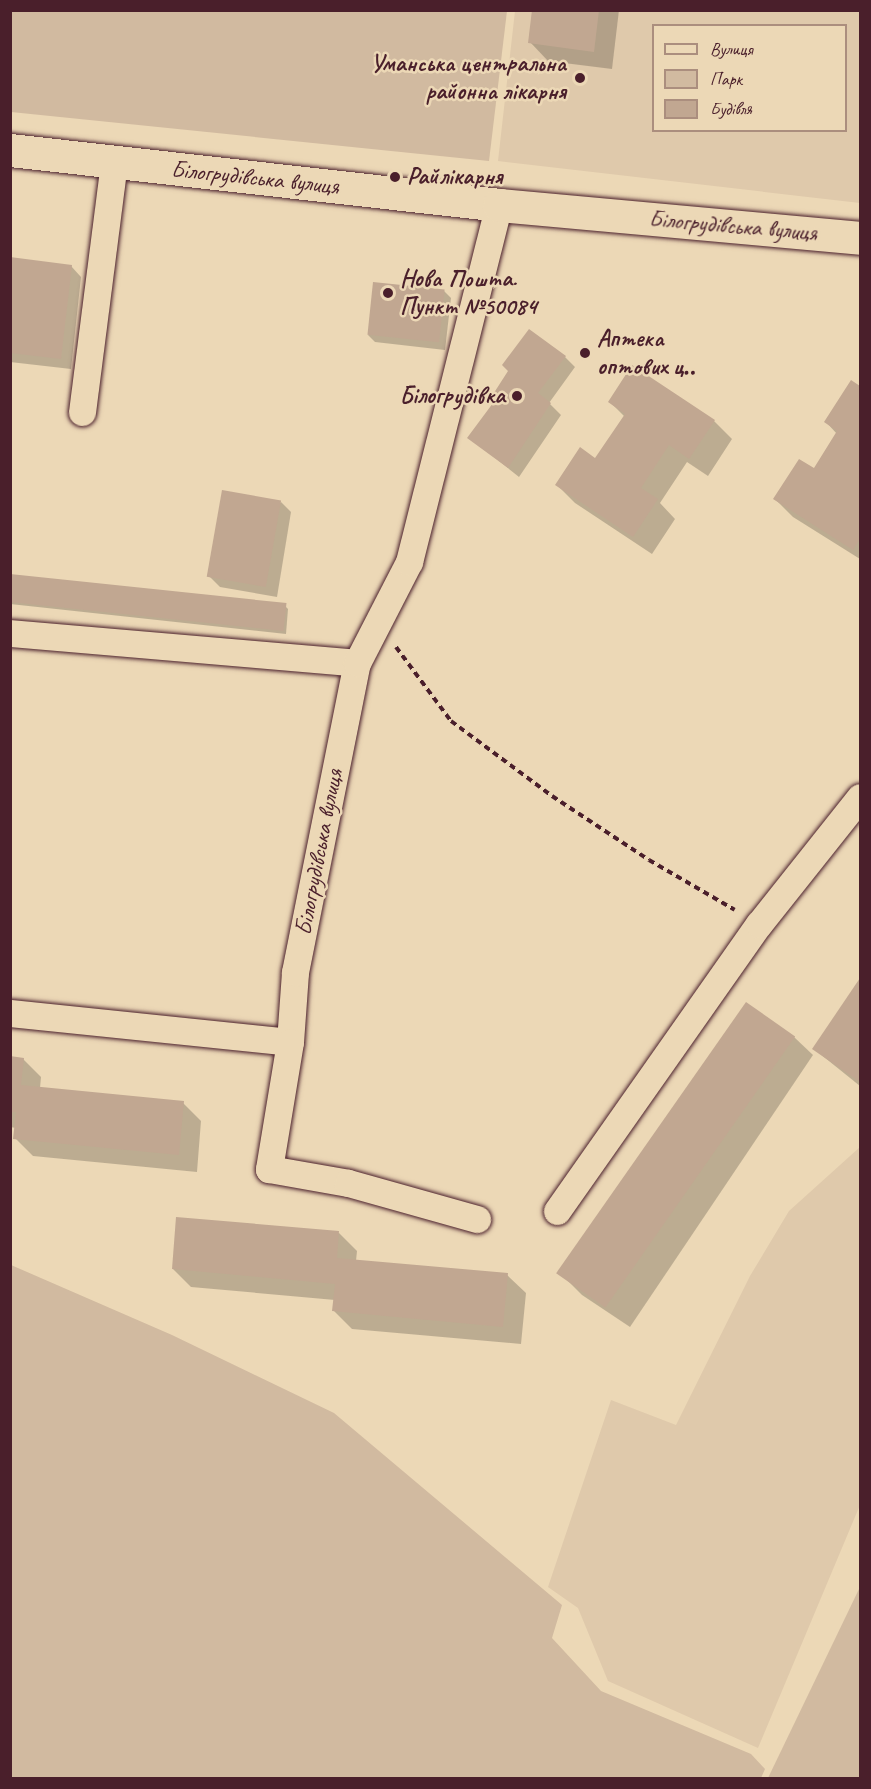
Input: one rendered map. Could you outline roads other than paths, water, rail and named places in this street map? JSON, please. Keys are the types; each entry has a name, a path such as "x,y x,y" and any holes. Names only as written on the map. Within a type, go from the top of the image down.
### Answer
{"street":[{"name":"Білогрудівська вулиця","path":"10,150 499,205 861,238"},
{"path":"82,412 114,162"},
{"name":"Білогрудівська вулиця","path":"477,1219 348,1183 269,1169 290,1042 295,972 357,663 409,562 499,205"},
{"path":"10,633 357,663"},
{"path":"557,1211 759,924 861,797"},
{"path":"10,1013 290,1042"}],"place":[{"name":"Уманська центральна районна лікарня","path":"580,78"},
{"name":"Райлікарня","path":"395,177"},
{"name":"Нова Пошта. Пункт №50084","path":"388,293"},
{"name":"Аптека оптових ц‥","path":"585,353"},
{"name":"Білогрудівка","path":"517,396"}]}
